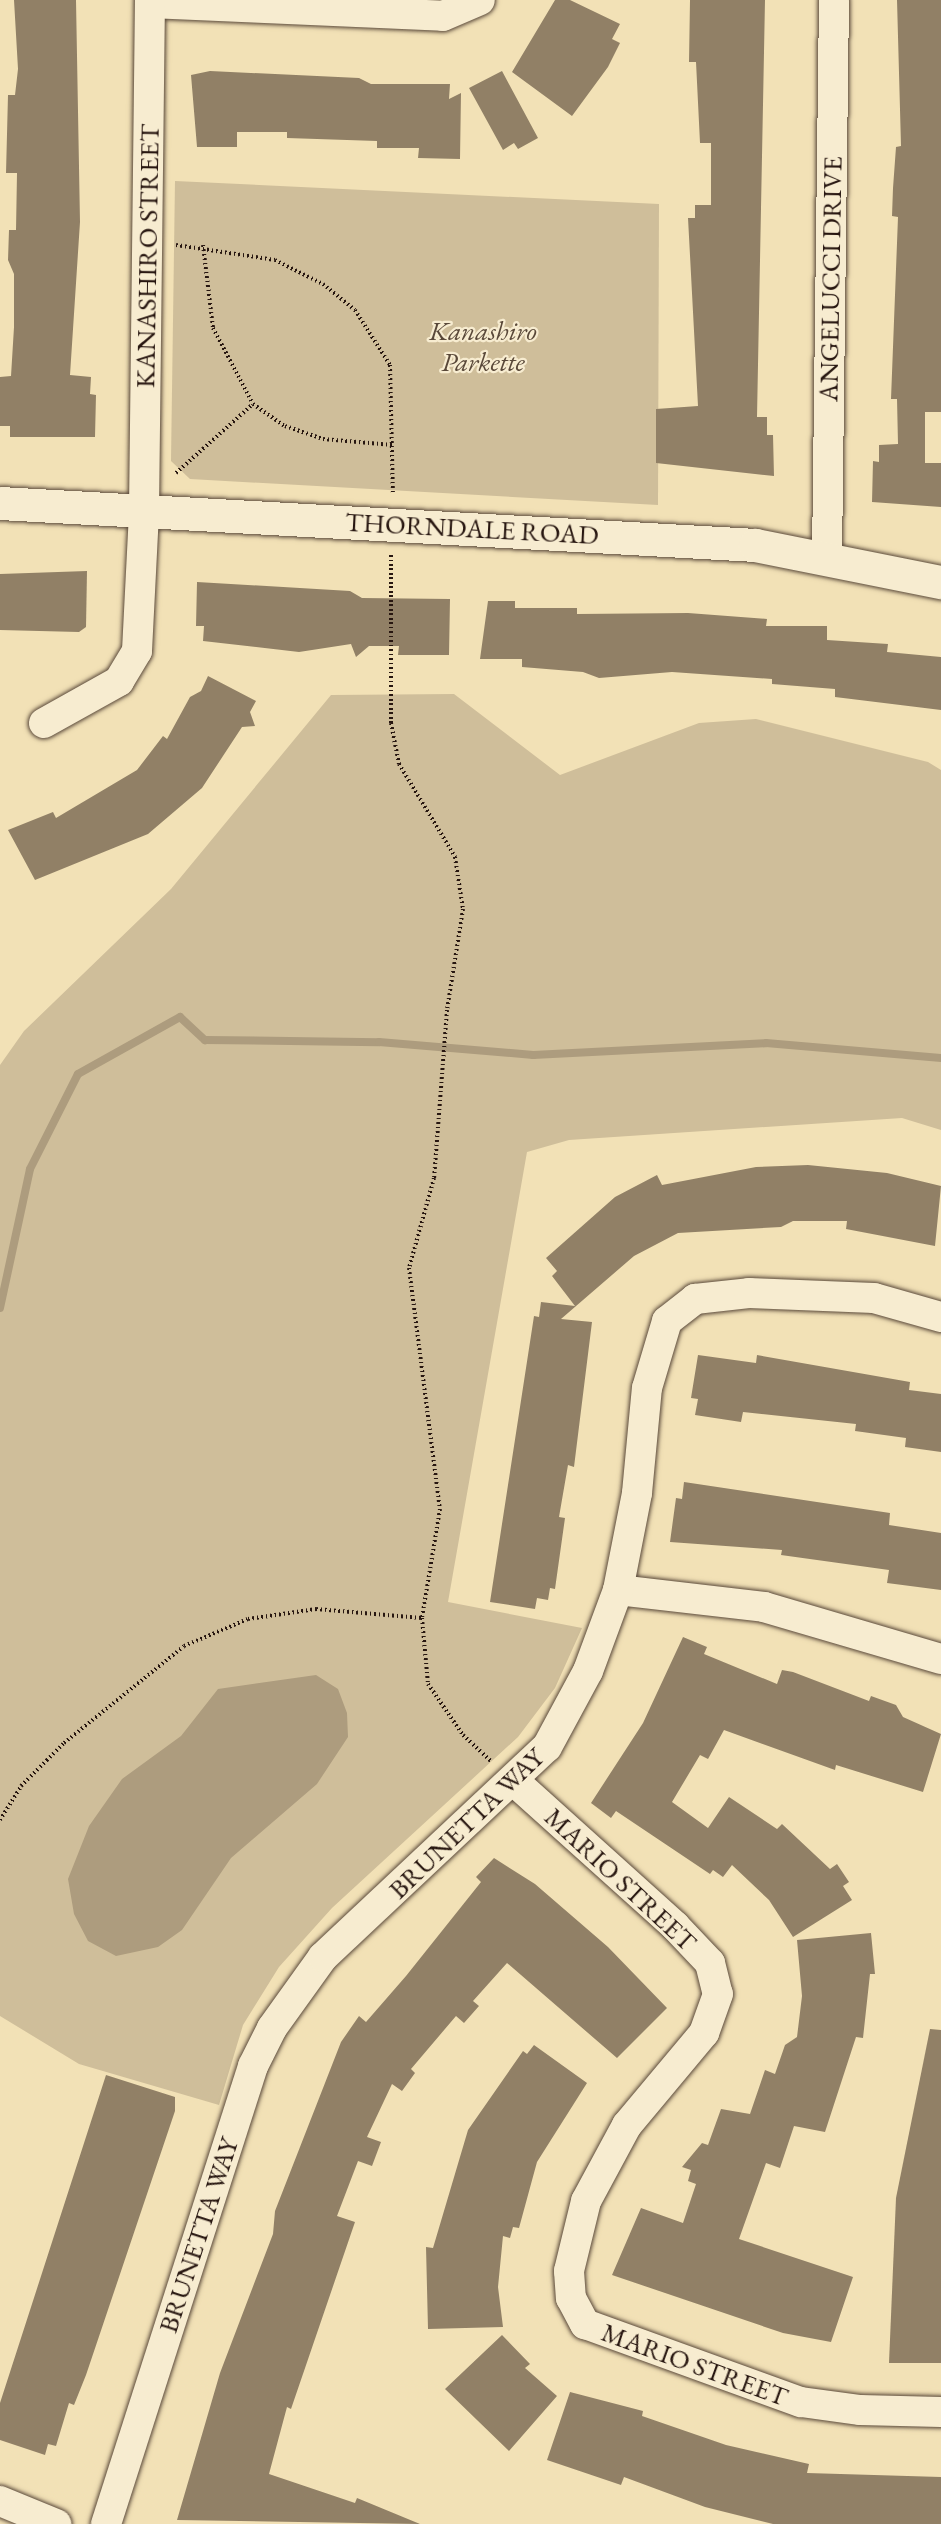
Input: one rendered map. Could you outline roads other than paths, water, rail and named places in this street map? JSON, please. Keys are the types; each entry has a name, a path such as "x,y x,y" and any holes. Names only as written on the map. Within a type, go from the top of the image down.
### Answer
{"street":[{"path":"150,1 443,16 472,8 480,0"},
{"name":"ANGELUCCI DRIVE","path":"827,557 834,0"},
{"name":"KANASHIRO STREET","path":"44,723 119,681 137,651 144,511 150,1"},
{"name":"THORNDALE ROAD","path":"0,503 755,545 827,557 941,582"},
{"name":"BRUNETTA WAY","path":"106,2524 253,2066 272,2028 323,1957 548,1747 588,1671 618,1590 637,1493 647,1388 667,1321 695,1299 749,1293 874,1298 941,1317"},
{"path":"618,1590 764,1606 941,1659"},
{"name":"MARIO STREET","path":"514,1781 675,1926 710,1963 718,1994 704,2033 627,2125 586,2201 569,2271 571,2298 585,2324 801,2402 860,2410 941,2412"},
{"path":"0,2501 56,2524"}],"waterway":[{"path":"0,1308 30,1169 78,1074 180,1017 205,1040 379,1042 533,1055 766,1043 941,1058"}],"park label":[{"name":"Kanashiro Parkette","path":"483,346"}]}
